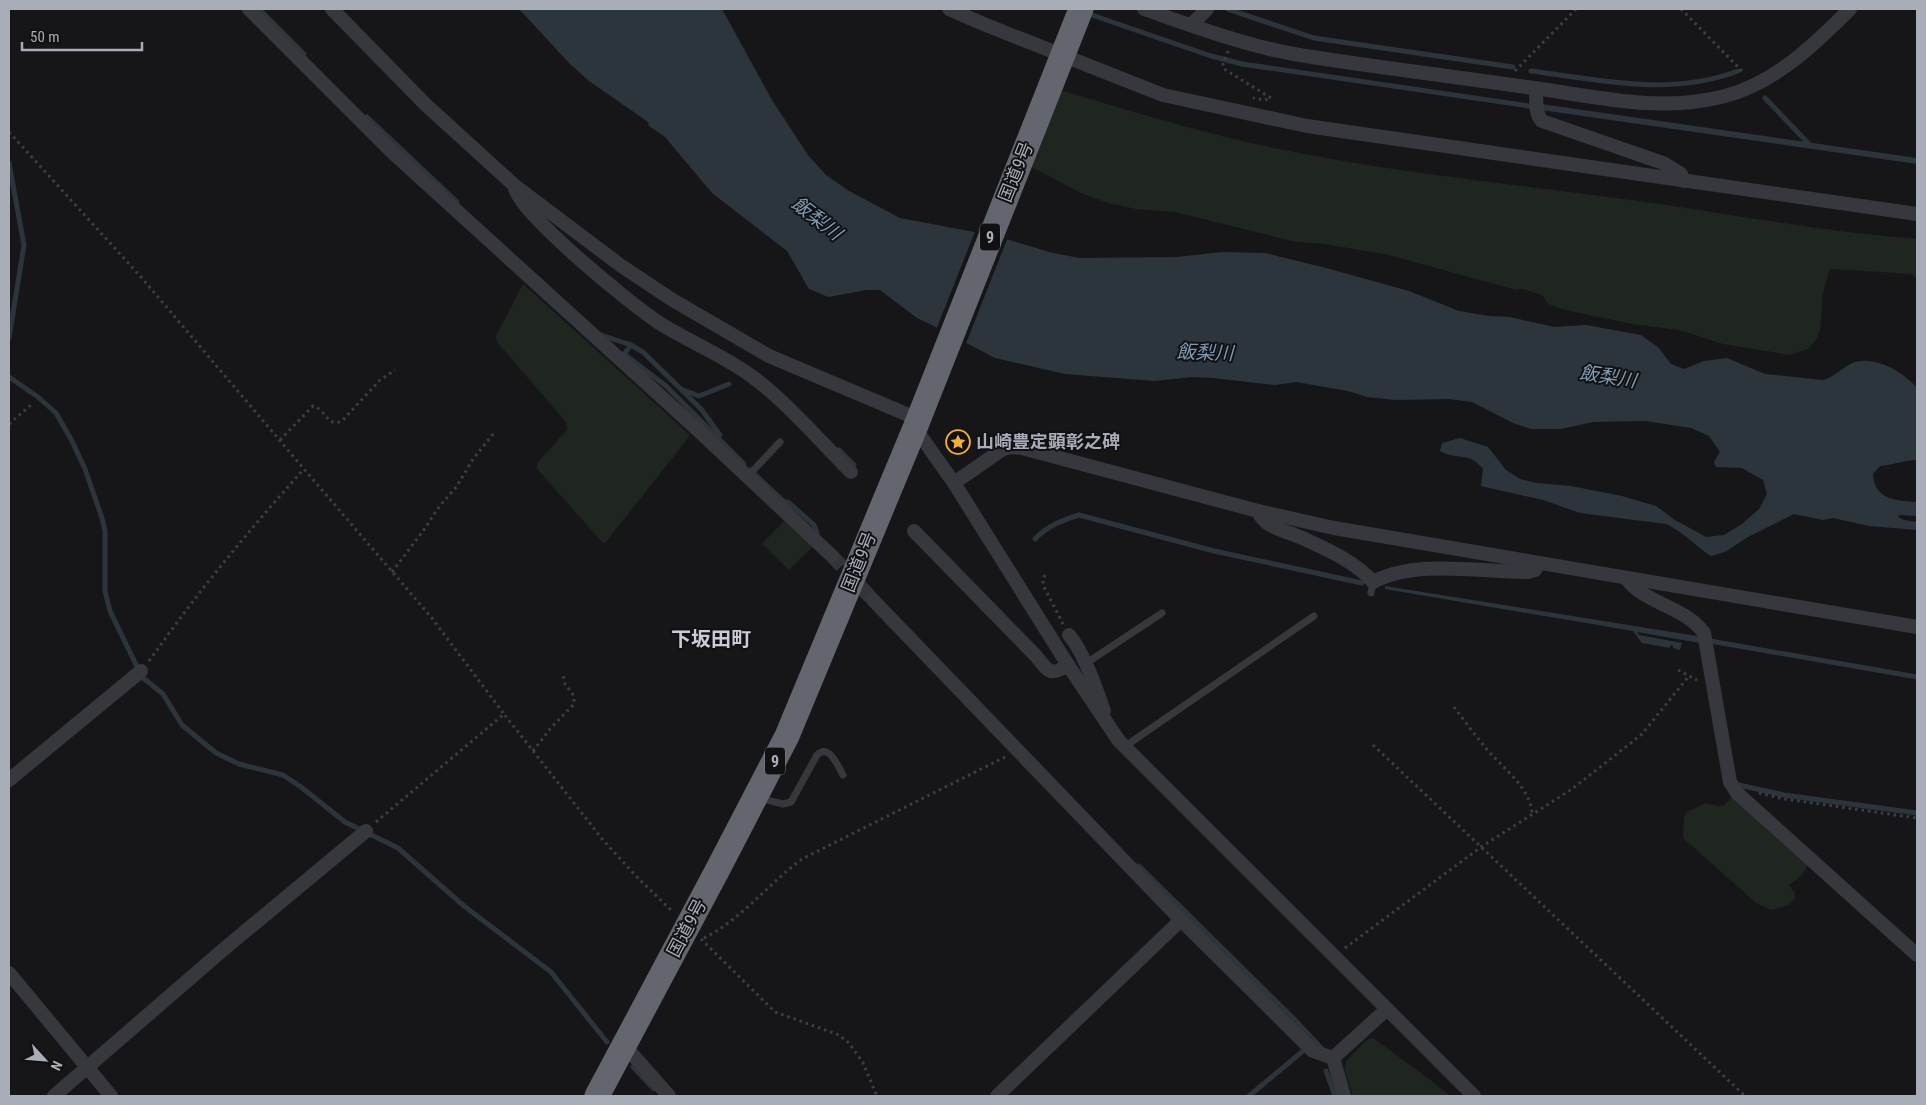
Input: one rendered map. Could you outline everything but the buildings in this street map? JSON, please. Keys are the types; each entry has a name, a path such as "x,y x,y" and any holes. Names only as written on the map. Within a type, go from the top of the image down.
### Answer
{"highway":[{"name":"国道9号","path":"597,1096 624,1045 695,933 756,797 787,736 918,419 1081,9"}],"street":[{"path":"249,9 392,152 751,472 832,556"},
{"path":"332,9 425,104 514,185 620,265 709,322 769,356 918,419 954,483 1068,665 1124,747 1474,1096"},
{"path":"949,9 1064,52 1163,95 1307,126 1917,214"},
{"path":"1144,9 1265,48 1294,54 1536,88 1600,99 1659,104 1683,104 1725,96 1740,91 1778,72 1820,38 1850,9"},
{"path":"1191,25 1207,9"},
{"path":"1536,88 1537,111 1542,121 1663,163 1681,174 1684,181"},
{"path":"514,185 515,192 526,209 555,238 629,301 663,326 751,376 775,396 851,472"},
{"path":"954,483 1003,449 1012,447 1022,448 1258,511 1334,528 1917,627"},
{"path":"1258,511 1261,518 1267,524 1300,537 1361,569 1372,587 1384,576 1404,570 1528,572 1535,570 1539,564"},
{"path":"914,531 1050,672 1057,672 1068,665"},
{"path":"1626,578 1634,588 1686,618 1704,633 1730,782 1737,793 1917,954"},
{"path":"873,600 1181,920 1313,1051 1333,1058"},
{"path":"1069,635 1076,643 1098,691 1110,728"},
{"path":"9,780 139,672"},
{"path":"54,1096 224,949 365,832"},
{"path":"997,1096 1181,920"},
{"path":"9,973 111,1096"},
{"path":"1333,1058 1387,1009"},
{"path":"624,1045 669,1096"},
{"path":"1333,1058 1344,1096"}],"lane":[{"path":"751,472 780,442"},
{"path":"1085,664 1162,613"},
{"path":"1124,747 1314,616"},
{"path":"756,797 788,804 794,799 817,755 823,751 831,755 843,775"}],"path":[{"path":"1509,85 1518,68 1576,9"},
{"path":"1681,9 1740,68"},
{"path":"1228,52 1223,64 1224,69 1271,98 1266,100 1246,97"},
{"path":"9,132 141,277 431,617 603,840 636,876 775,1012 840,1035 850,1043 863,1063 877,1096"},
{"path":"280,440 313,406 320,409 331,422 342,421 380,380 396,370"},
{"path":"9,424 32,404"},
{"path":"392,572 457,486 473,459 494,433"},
{"path":"139,672 181,615 235,548 304,469"},
{"path":"1045,576 1043,585 1069,635"},
{"path":"1678,670 1704,684"},
{"path":"533,751 550,729 574,704 574,696 565,684 563,674"},
{"path":"1335,956 1481,847 1572,789 1642,734 1689,676"},
{"path":"1454,707 1486,748 1524,791 1530,802 1532,813"},
{"path":"365,832 504,714"},
{"path":"1373,745 1745,1096"},
{"path":"695,933 721,930 745,910 784,872 802,859 995,764 1018,750"},
{"path":"1737,793 1762,794 1784,799 1917,818"}],"shaded area":[{"path":"1053,88 1226,137 1284,150 1374,166 1646,202 1815,228 1917,239 1917,280 1912,274 1831,269 1823,293 1820,331 1808,349 1790,355 1723,344 1679,330 1632,324 1561,309 1548,304 1542,295 1523,289 1516,290 1389,255 1325,244 1296,242 1175,212 1136,209 1108,203 1081,193 1024,163"},
{"path":"523,284 689,434 689,437 605,543 602,542 537,469 537,463 567,430 566,422 497,342 496,336"},
{"path":"787,518 814,545 789,570 762,544"},
{"path":"1731,798 1734,798 1807,865 1802,875 1789,885 1795,893 1795,898 1789,905 1772,910 1756,903 1683,838 1684,817 1687,812 1706,803 1723,806"},
{"path":"1373,1038 1450,1096 1353,1096 1345,1071 1346,1061 1367,1040"}],"water":[{"name":"飯梨川","path":"519,9 722,9 772,100 808,155 826,175 849,191 900,218 990,235 950,334 917,318 880,290 867,290 828,297 809,289 787,251 712,193 665,137 649,126 648,122 589,81 570,64"},
{"path":"1541,104 1917,158 1917,164 1541,110"},
{"name":"飯梨川","path":"993,235 1053,253 1080,258 1177,257 1222,252 1265,253 1409,291 1459,311 1510,317 1554,327 1586,325 1641,335 1659,348 1671,364 1684,369 1704,361 1727,358 1765,374 1823,380 1850,364 1859,361 1877,362 1895,370 1917,388 1917,460 1880,466 1873,474 1874,483 1882,494 1895,500 1917,502 1917,516 1900,515 1898,517 1917,522 1917,530 1869,526 1833,518 1823,520 1794,514 1748,537 1725,552 1711,556 1666,524 1580,513 1543,500 1481,486 1483,469 1478,463 1468,458 1452,456 1440,451 1442,443 1460,438 1488,447 1506,470 1520,479 1622,496 1656,506 1675,520 1706,537 1724,535 1742,524 1759,509 1767,494 1763,480 1742,468 1716,467 1714,462 1720,452 1709,436 1691,428 1645,421 1593,422 1561,429 1531,429 1513,423 1472,402 1449,399 1396,400 1367,397 1348,391 1296,382 1275,385 1192,377 1154,381 1065,374 995,358 953,336"},
{"path":"1385,586 1697,636 1703,639 1700,643 1637,632 1639,635 1682,643 1680,650 1670,645 1670,648 1642,643 1633,631 1385,589"}],"pier":[{"path":"976,229 1008,237 965,346 936,330"}],"waterway":[{"path":"259,9 304,54"},
{"path":"1227,9 1314,38 1513,67"},
{"path":"1086,13 1211,56 1242,64 1536,107"},
{"path":"1531,71 1609,82 1661,85 1712,79 1738,71"},
{"path":"1765,98 1809,144"},
{"path":"367,117 457,202"},
{"path":"9,163 24,245 9,338"},
{"path":"601,335 631,345 643,352 701,409 720,435"},
{"path":"631,345 624,354 666,386 744,464"},
{"path":"9,377 38,397 56,413 72,441 85,469 105,531 105,591 110,611 142,677 163,694 182,725 216,753 239,764 283,775 345,822 398,848 464,906 551,972 607,1042"},
{"path":"683,390 699,396 729,384"},
{"path":"839,450 854,465"},
{"path":"750,470 790,507"},
{"path":"788,502 814,525 817,533"},
{"path":"1035,539 1050,527 1079,515 1214,551 1362,583"},
{"path":"834,552 849,567"},
{"path":"860,579 876,597"},
{"path":"1710,641 1917,677"},
{"path":"1739,785 1784,795 1917,813"},
{"path":"1139,866 1322,1049"},
{"path":"1249,1096 1303,1051"},
{"path":"633,1067 654,1089"},
{"path":"1326,1071 1335,1096"}],"tunnel":[{"path":"832,556 873,600"}],"place":[{"name":"山崎豊定顕彰之碑","path":"958,442"}],"district":[{"name":"下坂田町","path":"711,639"}]}
